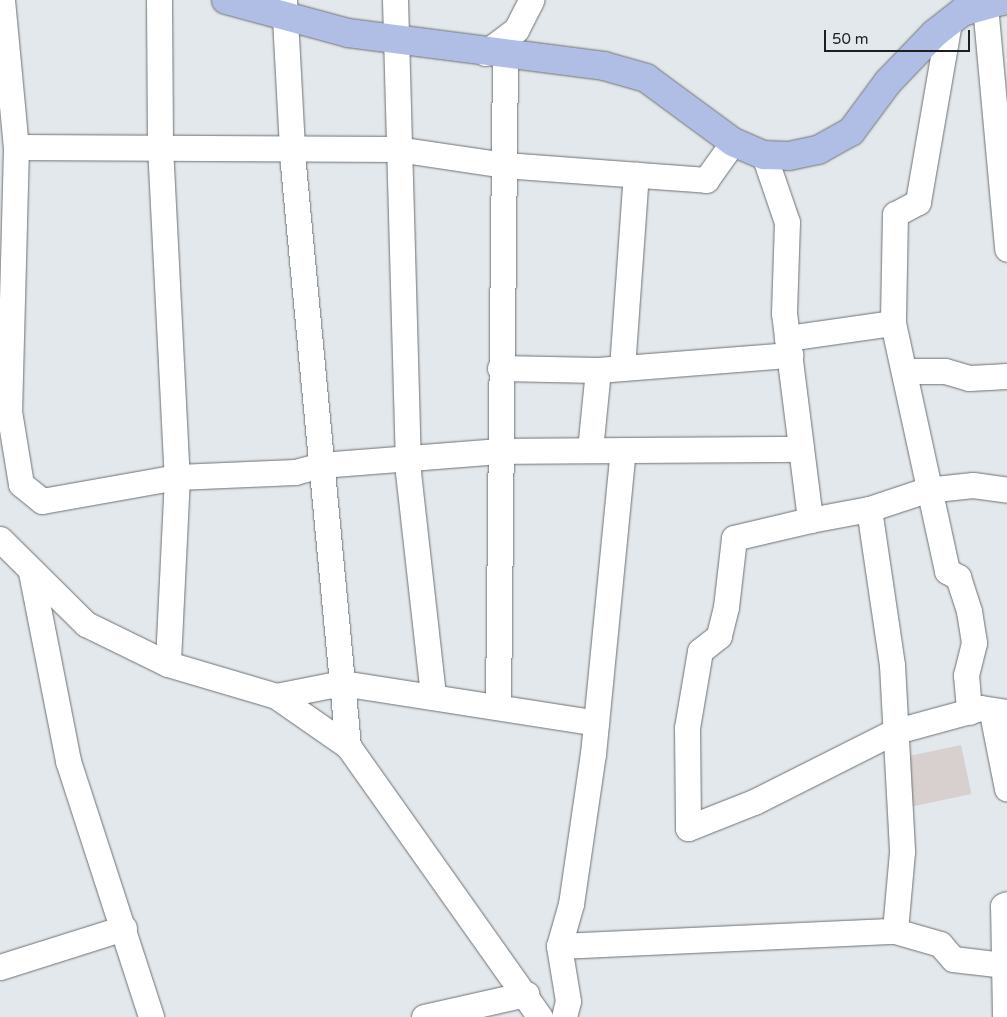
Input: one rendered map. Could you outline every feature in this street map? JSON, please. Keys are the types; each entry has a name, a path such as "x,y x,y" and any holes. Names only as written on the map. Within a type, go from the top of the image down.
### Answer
{"main road":[{"path":"226,0 285,9 395,40 495,54 604,66 646,78 733,142 764,155 818,150 852,132 888,82 972,8"}],"street":[{"path":"2,0 16,147 9,411 21,484 42,501 177,477 294,472 321,465 408,457 499,451 801,449"},
{"path":"160,0 160,146 177,477 168,664"},
{"path":"395,0 397,149 408,457 433,694"},
{"path":"498,705 499,451 504,165 495,54 516,30 531,0"},
{"path":"972,8 1007,249"},
{"path":"972,8 918,202 895,214 893,323 926,490 947,571 958,577 969,611 974,643 966,675 989,713 1007,789"},
{"path":"285,9 292,146 348,746"},
{"path":"16,147 292,146 397,149 504,165 706,180 733,142"},
{"path":"764,155 787,222 788,346 810,520"},
{"path":"622,368 636,175"},
{"path":"500,368 598,370 622,368 788,346 893,323"},
{"path":"590,450 598,370"},
{"path":"904,371 945,371 969,378 1007,376"},
{"path":"564,1017 568,1001 560,946 571,904 596,722 623,450"},
{"path":"989,713 893,732 754,802 688,828 686,728 700,651 719,636 726,607 734,538 810,520 869,509 926,490 974,485 1007,490"},
{"path":"869,509 892,664 893,732 902,852 895,931"},
{"path":"0,539 31,572 86,624 168,664 276,696 348,746 526,994 540,1017"},
{"path":"31,572 68,761 124,928 150,1017"},
{"path":"276,696 342,683 433,694 596,722"},
{"path":"1004,1017 1002,965 1007,904"},
{"path":"0,967 124,928"},
{"path":"560,946 895,931 940,944 952,959 1002,965"},
{"path":"424,1017 526,994"}],"building":[{"path":"961,745 971,794 909,807 898,758"}]}
